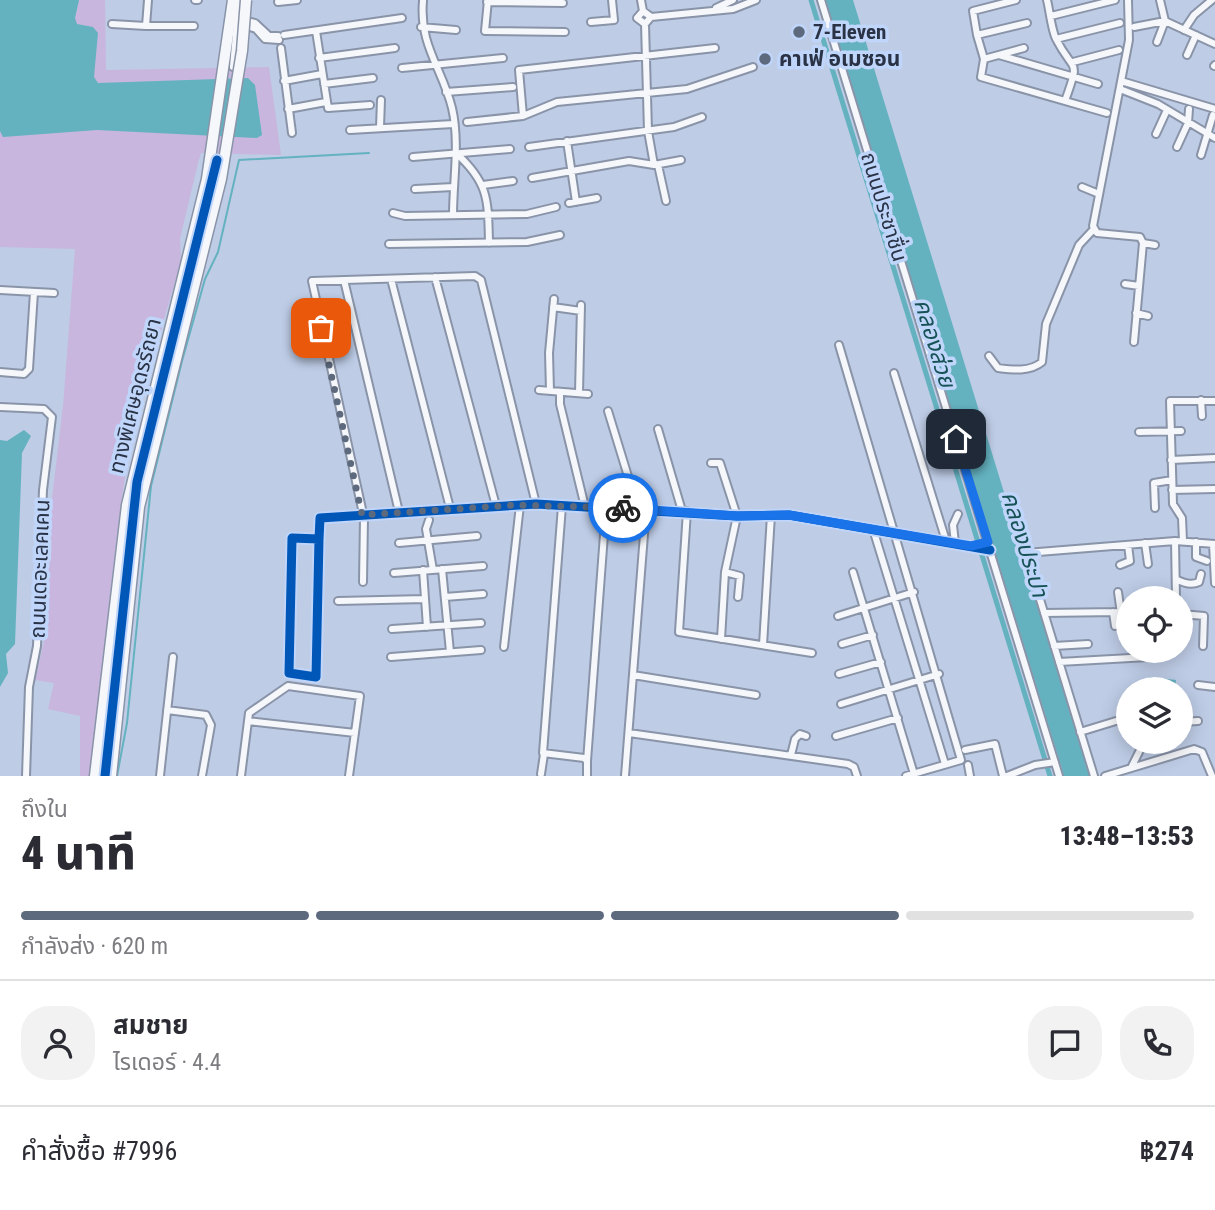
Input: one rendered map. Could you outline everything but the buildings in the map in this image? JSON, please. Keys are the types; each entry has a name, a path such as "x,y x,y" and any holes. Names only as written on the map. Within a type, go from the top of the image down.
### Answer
{"highway":[{"name":"ทางพิเศษอุดรรัถยา","path":"96,776 127,505 206,179 233,0"},
{"name":"ทางพิเศษอุดรรัถยา","path":"111,776 139,507 221,179 248,0"}],"street":[{"path":"146,26 148,0"},
{"path":"233,67 239,0"},
{"path":"278,2 297,0"},
{"path":"423,0 421,27 446,92 453,124 456,153 453,215"},
{"path":"591,22 614,20 612,0"},
{"path":"641,0 643,11 651,17"},
{"path":"710,10 733,0"},
{"path":"666,201 648,129 645,24 651,17 733,9 756,0"},
{"name":"ถนนประชาชื่น","path":"821,0 820,13 1059,776"},
{"path":"1016,0 973,11 984,59 981,77 1107,113"},
{"path":"1047,0 1056,39 1073,62 1073,77 1065,101"},
{"path":"1051,16 1115,0"},
{"path":"989,356 998,368 1032,369 1042,362 1046,324 1079,245 1093,230 1129,40 1128,0"},
{"path":"1157,42 1165,21 1160,0"},
{"path":"1184,30 1194,15 1212,0"},
{"path":"563,3 488,1 484,23 485,31 489,32 565,32"},
{"path":"643,11 637,18 645,24"},
{"path":"237,21 253,27 265,39 402,18"},
{"path":"1134,27 1165,21 1214,41"},
{"path":"977,35 1027,23"},
{"path":"1056,39 1120,23"},
{"path":"112,24 194,26"},
{"path":"421,27 456,30"},
{"path":"316,32 326,102 333,110 370,105"},
{"path":"1187,55 1196,35"},
{"path":"281,48 292,133"},
{"path":"319,58 395,48"},
{"path":"523,116 519,70 715,48"},
{"path":"984,59 1024,48"},
{"path":"1073,62 1119,50"},
{"path":"999,55 1098,84"},
{"path":"402,68 503,58"},
{"path":"467,122 523,116 557,102 687,89 753,67"},
{"path":"284,80 322,74"},
{"path":"324,85 373,78"},
{"path":"1121,81 1214,112 1212,137 1201,155"},
{"path":"446,92 513,88"},
{"path":"1120,89 1167,110 1212,137"},
{"path":"380,127 381,100"},
{"path":"288,109 326,102"},
{"path":"1177,147 1188,124 1189,109"},
{"path":"1156,134 1167,110"},
{"path":"529,147 674,127 702,117"},
{"path":"350,130 453,124"},
{"path":"567,141 573,202 597,198"},
{"path":"412,157 510,149"},
{"path":"456,153 473,169 488,197 489,243"},
{"path":"105,776 137,482 217,160"},
{"path":"532,178 629,161 656,165 681,160"},
{"path":"483,184 513,181"},
{"path":"415,189 453,187"},
{"path":"1082,187 1099,194"},
{"path":"393,213 405,216 527,214 556,207"},
{"path":"1093,230 1097,233 1140,237 1143,243 1132,285 1136,313 1134,342"},
{"path":"389,244 527,242 560,235"},
{"path":"1143,243 1155,245"},
{"path":"363,582 362,515 312,281 475,276 481,280 536,504"},
{"path":"435,278 496,506"},
{"path":"391,279 450,508"},
{"path":"344,280 399,512"},
{"path":"0,290 54,293"},
{"path":"0,372 24,374 29,369 34,292"},
{"path":"550,391 549,353 554,299"},
{"path":"553,307 581,308 579,393"},
{"path":"1136,313 1148,316"},
{"path":"839,345 939,674 961,760 906,776"},
{"path":"894,373 946,541"},
{"path":"538,390 588,394"},
{"path":"560,392 560,404 585,507"},
{"path":"1201,400 1202,416"},
{"path":"1176,586 1182,518 1175,510 1172,491 1170,401 1215,401"},
{"name":"ถนนเดอะเลคเคน","path":"0,407 44,409 52,417 43,490 37,646 29,687 26,776"},
{"path":"608,411 638,509"},
{"path":"658,429 684,511 678,632 812,653"},
{"path":"1139,432 1181,431"},
{"path":"1171,460 1215,458"},
{"path":"711,463 720,463 737,516 725,572 721,639"},
{"path":"1155,508 1154,483 1172,480"},
{"path":"1172,491 1215,489"},
{"path":"319,539 292,538 289,673 316,677 320,518 536,504 737,516 771,514 971,546 989,546"},
{"path":"504,647 520,505"},
{"path":"541,774 562,506"},
{"path":"587,776 606,508"},
{"path":"625,776 646,509"},
{"path":"428,510 429,520 426,522 433,570"},
{"path":"763,645 771,514"},
{"path":"955,543 953,525 958,514"},
{"path":"873,529 945,764"},
{"path":"399,543 430,536 477,536"},
{"path":"1094,776 1025,550 1179,541 1214,544 1215,583"},
{"path":"1196,542 1196,557 1207,561"},
{"path":"1145,544 1148,564"},
{"path":"1120,565 1130,561 1128,545"},
{"path":"394,573 483,566"},
{"path":"442,569 450,652"},
{"path":"423,570 427,627"},
{"path":"725,572 740,576 738,597"},
{"path":"853,572 914,774"},
{"path":"1176,579 1195,584 1199,582 1201,574"},
{"path":"838,616 914,592"},
{"path":"445,597 483,594"},
{"path":"338,601 425,598"},
{"path":"1044,613 1116,618"},
{"path":"1193,615 1204,616 1203,646"},
{"path":"392,629 481,623"},
{"path":"842,644 873,635"},
{"path":"1054,646 1088,643"},
{"path":"391,657 481,650"},
{"path":"1059,663 1116,656"},
{"path":"160,776 173,657"},
{"path":"839,674 881,662"},
{"path":"841,704 939,674"},
{"path":"633,675 756,695"},
{"path":"1198,685 1215,687"},
{"path":"241,776 249,713 288,686 360,695 349,776"},
{"path":"167,710 206,715 211,725 202,776"},
{"path":"836,736 898,718"},
{"path":"248,721 355,733"},
{"path":"1193,721 1198,721"},
{"path":"1080,732 1116,722"},
{"path":"629,733 848,764 854,767 857,776"},
{"path":"791,755 795,739 800,734 806,736"},
{"path":"965,750 995,744 1005,776 1035,765 1055,762"},
{"path":"1105,776 1194,750 1202,752 1212,776"},
{"path":"544,754 587,761"},
{"path":"1131,768 1138,754"},
{"path":"968,765 970,776"}],"shaded area":[{"path":"0,0 105,0 106,70 269,67 281,155 201,153 180,239 181,261 149,372 129,456 89,776 80,776 80,716 48,709 54,683 35,680 44,642 48,532 63,406 75,249 0,247"}],"water":[{"path":"0,0 79,0 75,18 77,24 93,27 98,33 94,77 98,83 248,78 255,85 262,135 257,138 97,130 3,137 0,131"},
{"path":"825,0 853,0 1091,776 1064,776"},
{"path":"24,430 31,436 22,453 15,644 6,654 8,673 0,687 0,440 7,441"}],"waterway":[{"name":"คลองส่วย","path":"811,0 1050,776"},
{"path":"117,776 127,723 151,486 205,279 218,252 239,160 369,153"}],"cycle path":[{"path":"105,776 137,482 217,160"},
{"path":"319,539 292,538 289,673 316,677 320,518 536,504 737,516 789,515 990,550"}],"way so far":[{"path":"321,328 362,515 536,504 623,508"}],"place":[{"name":"7-Eleven","path":"799,32"},
{"name":"คาเฟ่ อเมซอน","path":"765,59"}],"route":[{"path":"623,508 737,516 789,515 971,546 988,542 956,439"}],"water label":[{"name":"คลองประปา","path":"1025,544"}]}
